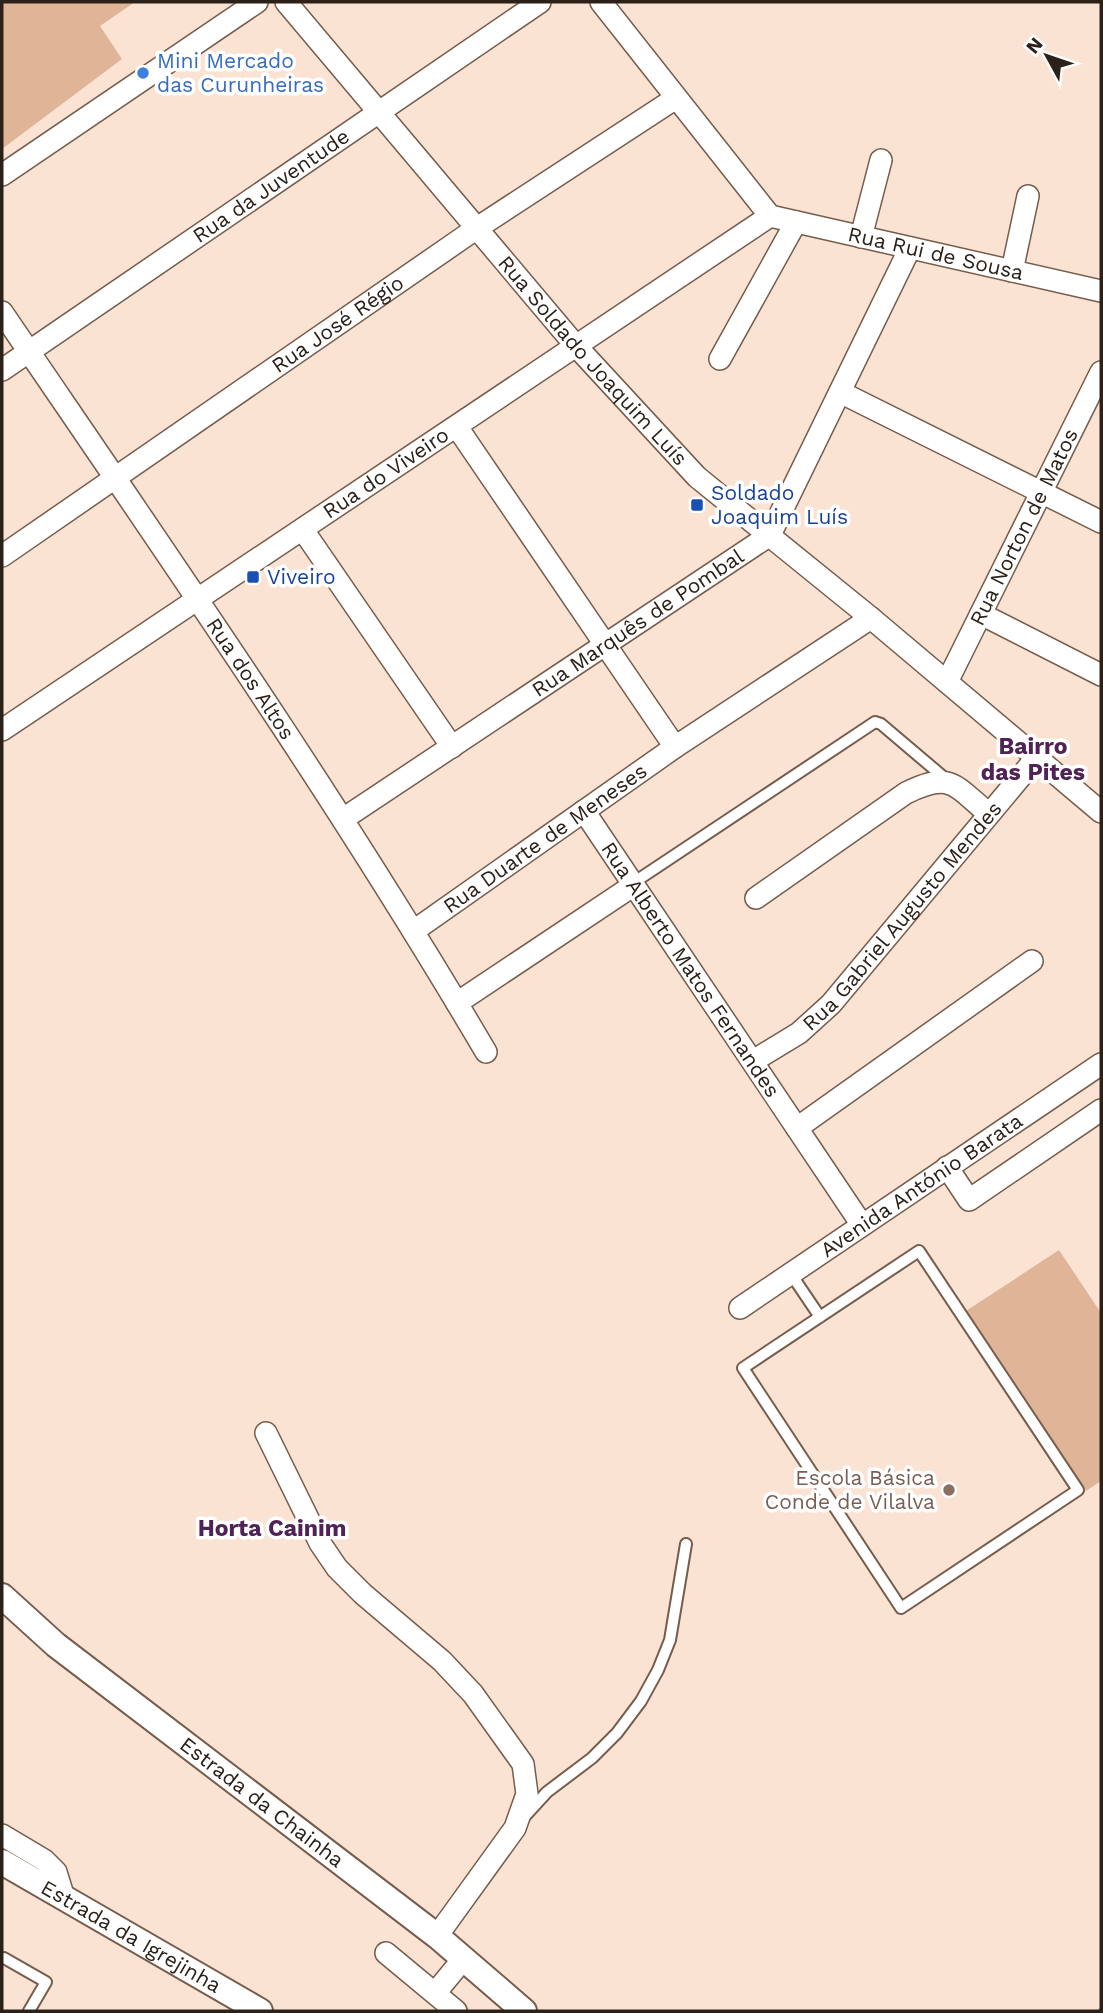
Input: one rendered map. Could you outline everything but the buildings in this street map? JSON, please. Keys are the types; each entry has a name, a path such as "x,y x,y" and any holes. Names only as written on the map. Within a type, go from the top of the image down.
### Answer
{"street":[{"path":"2,174 257,2"},
{"name":"Rua Soldado Joaquim Luís","path":"286,2 576,346 697,477 871,618 1101,812"},
{"name":"Rua da Juventude","path":"2,370 540,2"},
{"path":"601,2 770,216"},
{"name":"Rua José Régio","path":"2,556 477,228 676,98"},
{"path":"861,237 881,160"},
{"path":"1012,271 1028,196"},
{"name":"Rua Rui de Sousa","path":"770,216 1101,290"},
{"name":"Rua do Viveiro","path":"2,730 770,216"},
{"path":"720,359 796,222"},
{"path":"770,535 910,248"},
{"name":"Rua dos Altos","path":"2,312 344,818 415,930 486,1052"},
{"name":"Rua Norton de Matos","path":"947,682 1101,372"},
{"path":"840,392 1101,522"},
{"path":"457,427 675,747"},
{"path":"303,530 452,747"},
{"name":"Rua Marquês de Pombal","path":"344,818 770,535"},
{"path":"981,614 1101,675"},
{"name":"Rua Duarte de Meneses","path":"415,930 675,747 871,618"},
{"name":"Rua Gabriel Augusto Mendes","path":"753,1061 799,1033 831,1004 1037,757"},
{"path":"756,898 906,793 937,781 952,784 989,814"},
{"name":"Rua Alberto Matos Fernandes","path":"584,811 862,1226"},
{"path":"457,1003 634,884"},
{"path":"797,1128 1032,961"},
{"name":"Avenida António Barata","path":"740,1308 1100,1067"},
{"path":"947,1167 969,1200 1101,1110"},
{"path":"266,1433 320,1543 337,1569 442,1661 473,1694 523,1764 527,1794 516,1828 437,1936"},
{"name":"Estrada da Chainha","path":"2,1596 56,1645 437,1936 523,2011"},
{"path":"2,1835 44,1860 57,1872 64,1898"},
{"name":"Estrada da Igrejinha","path":"2,1862 260,2011"},
{"path":"386,1953 456,2011"},
{"path":"436,1992 464,1958"}],"lane":[{"path":"634,884 875,722 881,724 952,784"},
{"path":"919,1251 1078,1490 901,1608 743,1368 820,1317 919,1251"},
{"path":"791,1274 820,1317"},
{"path":"516,1828 547,1791 592,1758 617,1733 641,1701 670,1640 686,1544"},
{"path":"4,1958 46,1982 29,2011"}],"shaded area":[{"path":"2,2 135,2 100,26 122,59 2,149"},
{"path":"1059,1250 1101,1313 1101,1481 1086,1491 966,1311"}],"place":[{"name":"Mini Mercado das Curunheiras","path":"143,73"},
{"name":"Soldado Joaquim Luís","path":"697,505"},
{"name":"Viveiro","path":"253,577"},
{"name":"Escola Básica Conde de Vilalva","path":"949,1490"}],"district":[{"name":"Bairro das Pites","path":"1033,759"},
{"name":"Horta Cainim","path":"272,1528"}]}
